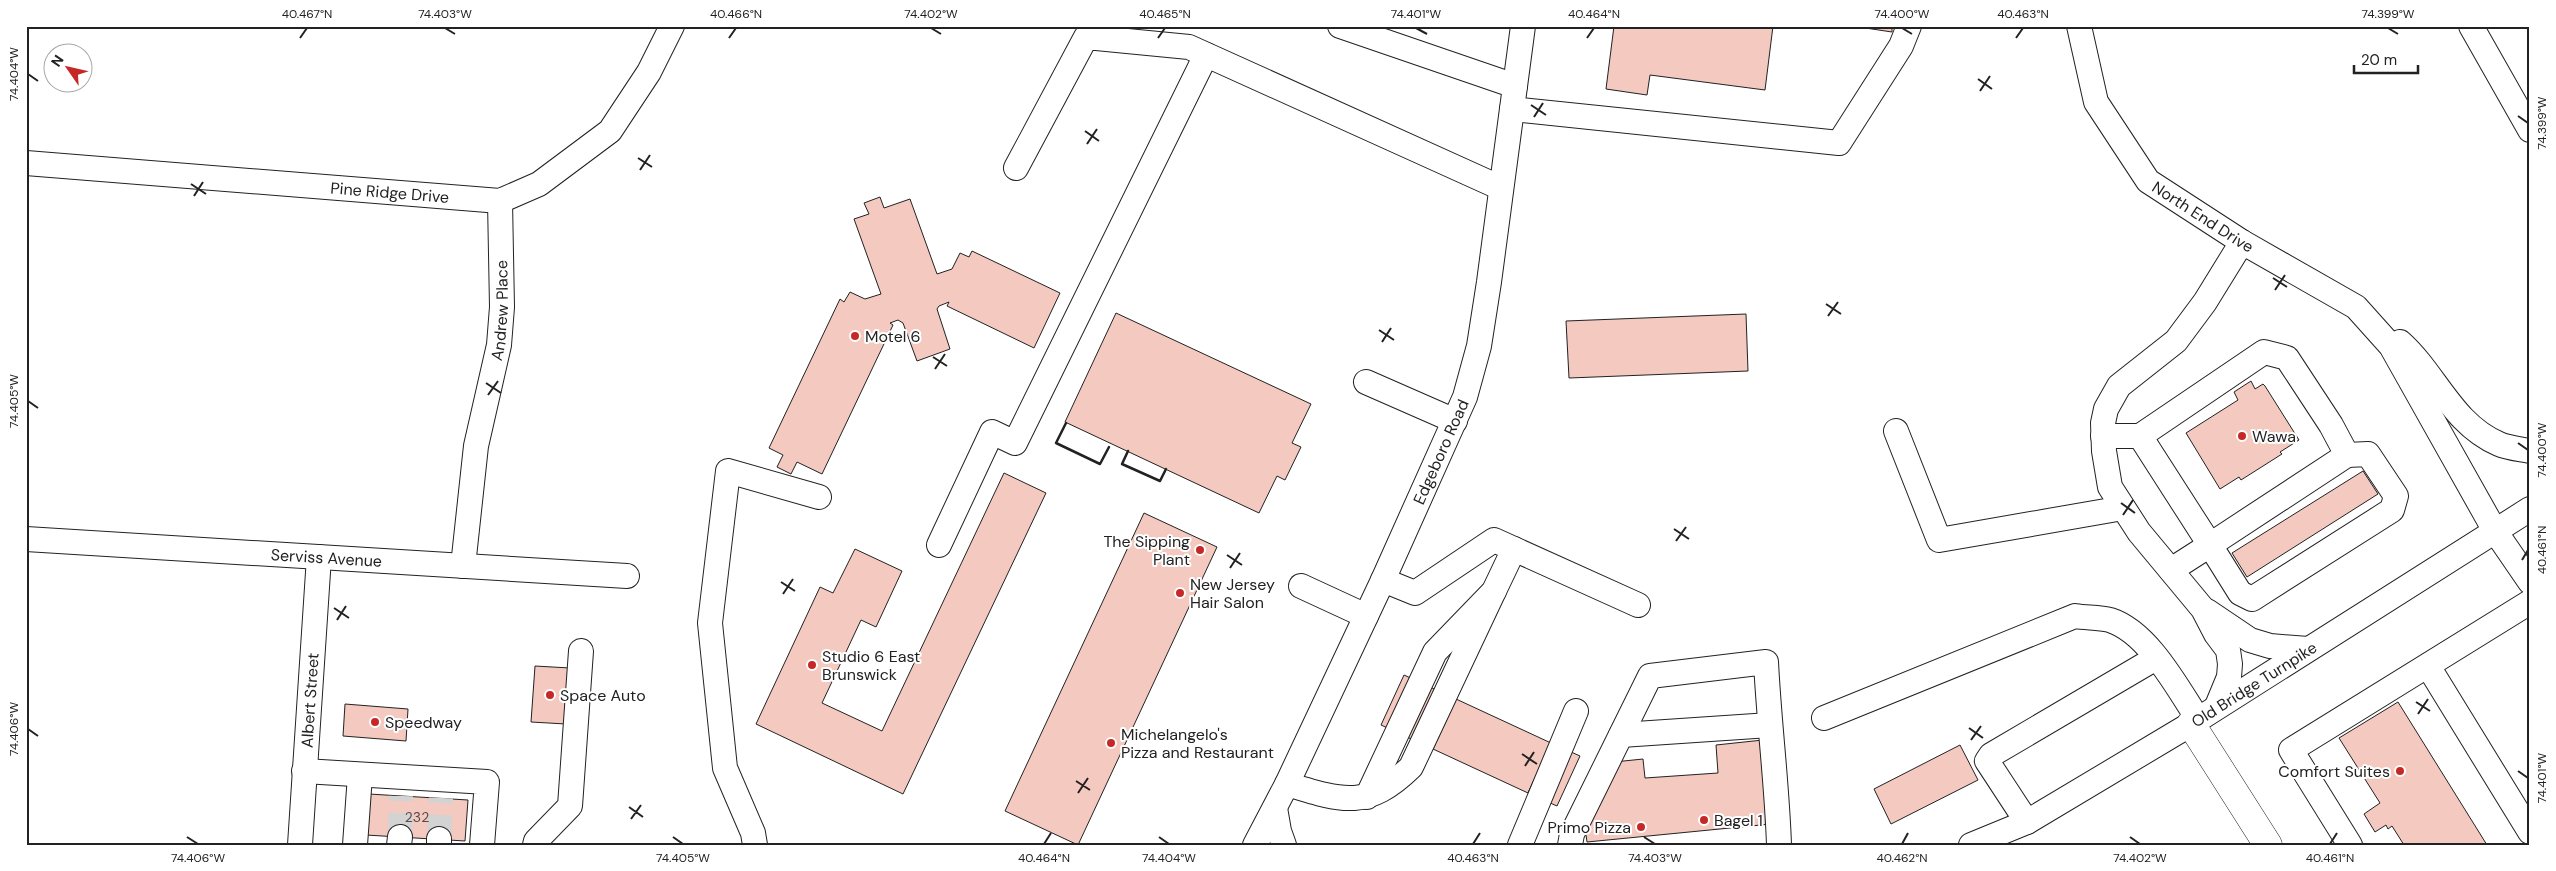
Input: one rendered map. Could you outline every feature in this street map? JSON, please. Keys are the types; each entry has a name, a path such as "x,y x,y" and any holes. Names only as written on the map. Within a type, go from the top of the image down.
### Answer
{"highway":[{"path":"2194,722 2268,845"}],"street":[{"name":"Pine Ridge Drive","path":"26,163 500,201 539,184 610,131 649,72 672,26"},
{"path":"1340,26 1515,86"},
{"name":"Edgeboro Road","path":"1255,845 1287,784 1383,580 1455,421 1473,372 1523,26"},
{"path":"1512,109 1839,143 1901,46 1909,26"},
{"name":"North End Drive","path":"2079,26 2096,102 2148,181 2242,242 2356,307 2384,327 2407,348 2457,415 2500,445 2530,450"},
{"path":"2470,26 2530,130"},
{"path":"1016,168 1086,36 1189,47 1501,188"},
{"path":"939,545 992,432 1015,443 1206,55"},
{"name":"Andrew Place","path":"463,566 476,446 499,345 502,308 500,201"},
{"path":"2217,706 2229,677 2228,650 2216,634 2203,608 2139,532 2110,487 2103,436 2106,409 2119,386 2176,341 2205,302 2242,242"},
{"name":"North End Drive","path":"2356,307 2391,346 2496,531 2530,582"},
{"path":"2103,436 2140,436 2264,352 2287,358 2334,430 2347,455"},
{"path":"1366,382 1455,421"},
{"path":"1896,431 1939,540 2123,508"},
{"path":"2140,436 2210,545 2240,593 2252,599 2392,510 2396,496 2368,454 2347,455 2210,545 2171,570"},
{"path":"755,845 753,833 725,768 710,622 728,471 819,496"},
{"name":"Old Bridge Turnpike","path":"1971,845 2028,822 2194,722 2530,509"},
{"name":"Serviss Avenue","path":"26,538 627,576"},
{"path":"1383,580 1415,593 1504,545"},
{"path":"1287,784 1340,798 1367,798 1435,652 1494,591 1504,545"},
{"path":"1504,545 1638,605"},
{"name":"Albert Street","path":"300,845 319,557"},
{"path":"1301,586 1366,616"},
{"path":"2350,845 2291,750 2530,602"},
{"path":"2203,608 2250,640 2270,646 2308,649"},
{"path":"1824,718 2075,616 2110,620 2138,636 2156,658 2194,722"},
{"path":"535,845 536,841 570,806 581,651"},
{"path":"2028,822 1987,760 1991,755 2156,658"},
{"path":"1570,845 1572,834 1650,676 1766,662 1776,778 1779,845"},
{"path":"2428,666 2530,832"},
{"path":"1520,845 1576,710"},
{"path":"1621,735 1770,725"},
{"path":"304,771 360,775 402,787 441,789 487,782 482,845"},
{"path":"355,845 360,775"},
{"path":"1275,808 1279,831 1284,845"}],"building":[{"path":"1614,26 1773,26 1765,90 1650,75 1647,95 1606,89"},
{"path":"1852,26 1892,26 1892,32"},
{"name":"Motel 6","path":"880,197 884,208 910,199 937,274 952,269 960,253 969,257 972,251 1060,293 1034,348 947,306 949,302 939,306 937,309 950,349 917,361 903,323 898,320 890,323 893,325 822,474 797,462 791,474 777,467 783,455 769,448 840,299 844,302 850,292 865,299 881,294 854,219 869,214 864,203"},
{"path":"1116,313 1311,404 1292,443 1301,447 1285,480 1277,476 1259,513 1065,422"},
{"path":"1746,314 1748,371 1569,378 1566,321"},
{"name":"Wawa","path":"2251,381 2255,389 2263,384 2265,386 2299,440 2280,452 2282,454 2241,480 2239,477 2220,489 2186,433 2238,400 2234,392"},
{"path":"2363,471 2378,494 2247,577 2232,553"},
{"name":"Studio 6 East Brunswick","path":"1004,473 1046,493 903,794 756,724 820,587 833,593 855,549 902,571 876,627 861,620 822,703 882,731"},
{"path":"1144,513 1217,547 1078,845 1005,811"},
{"name":"Space Auto","path":"535,666 570,668 566,724 531,722"},
{"path":"1404,675 1456,699 1433,749 1381,725"},
{"path":"1456,699 1551,743 1528,793 1433,749"},
{"name":"Comfort Suites","path":"2398,702 2487,845 2404,845 2392,826 2388,829 2386,825 2375,832 2364,814 2380,803 2339,738"},
{"name":"Speedway","path":"345,704 408,709 406,741 343,736"},
{"path":"1763,740 1771,824 1587,842 1585,828 1614,762 1643,759 1645,778 1718,773 1716,745"},
{"path":"1551,743 1580,756 1557,806 1528,793"},
{"path":"1960,745 1978,780 1891,824 1874,789"},
{"path":"369,794 468,800 465,841 366,835"}],"tunnel":[{"path":"400,837 401,796"},
{"path":"439,839 441,798"}],"wall":[{"path":"1066,423 1056,443 1100,464 1109,447"},
{"path":"1128,451 1122,464 1160,481 1166,469"}],"place":[{"name":"Motel 6","path":"855,336"},
{"name":"Wawa","path":"2242,436"},
{"name":"The Sipping Plant","path":"1200,550"},
{"name":"New Jersey Hair Salon","path":"1180,593"},
{"name":"Studio 6 East Brunswick","path":"812,665"},
{"name":"Space Auto","path":"550,695"},
{"name":"Speedway","path":"375,722"},
{"name":"Michelangelo's Pizza and Restaurant","path":"1111,743"},
{"name":"Comfort Suites","path":"2400,771"},
{"name":"Bagel 1","path":"1704,820"},
{"name":"Primo Pizza","path":"1641,827"}]}
